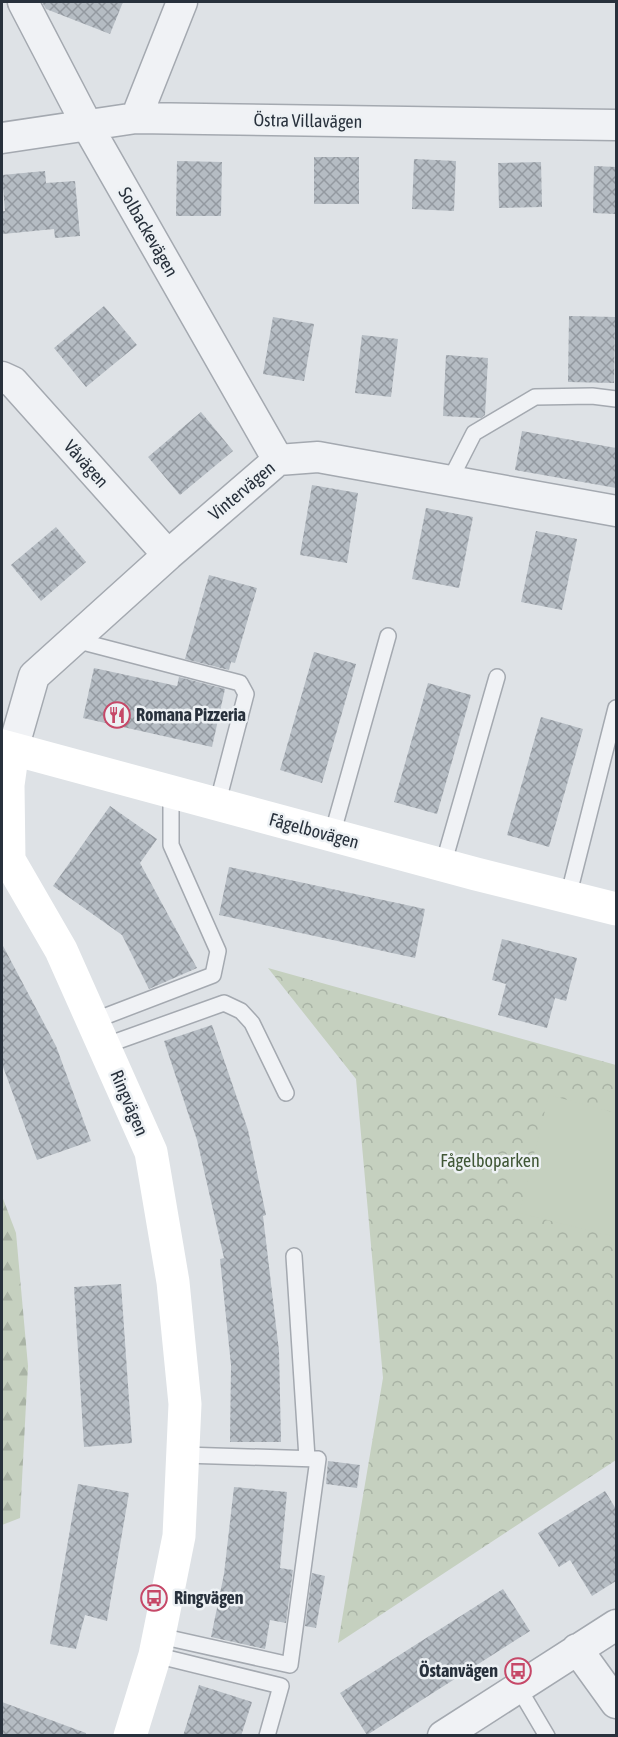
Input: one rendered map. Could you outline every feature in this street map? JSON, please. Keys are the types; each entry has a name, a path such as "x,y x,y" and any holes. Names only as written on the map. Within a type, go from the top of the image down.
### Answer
{"street":[{"name":"Solbackevägen","path":"23,2 88,127 278,460"},
{"path":"136,118 182,2"},
{"name":"Östra Villavägen","path":"2,138 88,127 136,118 616,125"},
{"name":"Våvägen","path":"2,377 13,382 168,555"},
{"name":"Vintervägen","path":"7,748 34,676 278,460 318,457 616,511"},
{"name":"Fågelbovägen","path":"7,748 443,866 616,909"},
{"name":"Ringvägen","path":"7,748 9,860 61,950 151,1152 173,1282 185,1404 179,1536 158,1645 130,1736"},
{"path":"443,1736 616,1625"},
{"path":"577,1649 616,1703"}],"lane":[{"path":"450,480 474,433 535,397 592,396 616,399"},
{"path":"332,836 388,636"},
{"path":"75,640 240,683 246,694 217,805"},
{"path":"443,866 497,677"},
{"path":"568,897 616,708"},
{"path":"99,1033 213,975 218,951 171,844 171,807 175,793"},
{"path":"99,1033 224,1003 241,1011 252,1023 286,1093"},
{"path":"294,1256 307,1458"},
{"path":"158,1645 290,1665 318,1459 183,1455"},
{"path":"158,1645 281,1686 267,1736"},
{"path":"518,1687 547,1736"}],"green space":[{"name":"Fågelboparken","path":"268,968 616,1065 616,1460 338,1643 383,1378 356,1079"},
{"path":"549,1095 616,1113 616,1237 519,1213"},
{"path":"2,1196 16,1233 28,1366 20,1518 2,1525"}],"building":[{"path":"42,2 123,2 110,34 46,9"},
{"path":"314,157 359,157 359,204 314,204"},
{"path":"414,159 456,161 454,211 412,209"},
{"path":"177,161 222,162 221,216 176,216"},
{"path":"541,162 542,207 499,208 498,163"},
{"path":"594,166 616,167 616,214 593,213"},
{"path":"45,171 46,183 75,181 80,236 55,238 54,229 3,234 2,211 5,211 2,175"},
{"path":"104,306 137,345 86,387 54,348"},
{"path":"569,316 615,317 614,383 568,382"},
{"path":"273,317 314,324 304,381 263,374"},
{"path":"362,335 398,339 391,397 355,393"},
{"path":"446,355 488,358 485,415 481,418 443,416"},
{"path":"201,412 233,451 180,495 148,457"},
{"path":"522,431 616,448 616,488 515,470"},
{"path":"312,485 358,493 347,563 300,555"},
{"path":"426,508 473,517 459,588 412,579"},
{"path":"56,527 86,562 41,601 11,565"},
{"path":"536,531 577,539 562,610 521,602"},
{"path":"209,575 257,588 235,663 231,662 229,670 185,659"},
{"path":"314,652 356,664 322,783 280,770"},
{"path":"94,668 177,686 179,677 225,689 212,747 83,718"},
{"path":"428,683 471,695 437,814 394,802"},
{"path":"541,717 583,729 549,847 507,835"},
{"path":"110,806 157,839 140,863 197,968 149,989 122,935 53,886"},
{"path":"229,867 425,909 415,958 219,915"},
{"path":"502,939 577,958 566,1001 555,998 547,1028 498,1015 506,984 492,980"},
{"path":"2,944 56,1046 91,1141 37,1160 2,1064"},
{"path":"212,1025 248,1130 266,1215 263,1216 279,1351 281,1442 230,1442 231,1365 220,1259 224,1258 197,1140 164,1041"},
{"path":"121,1284 132,1443 84,1447 74,1287"},
{"path":"328,1461 360,1465 357,1488 326,1484"},
{"path":"78,1484 129,1493 107,1621 85,1615 76,1649 50,1644"},
{"path":"234,1487 287,1492 280,1568 293,1570 286,1623 270,1620 265,1649 211,1637 224,1574"},
{"path":"605,1491 616,1509 616,1581 592,1596 570,1560 559,1567 538,1533"},
{"path":"312,1573 325,1576 316,1628 305,1626"},
{"path":"503,1589 530,1631 367,1735 340,1693"},
{"path":"199,1685 252,1702 241,1736 183,1736"},
{"path":"2,1702 86,1733 86,1736 2,1736"}],"place":[{"name":"Romana Pizzeria","path":"117,715"},
{"name":"Ringvägen","path":"154,1598"},
{"name":"Östanvägen","path":"518,1671"}]}
